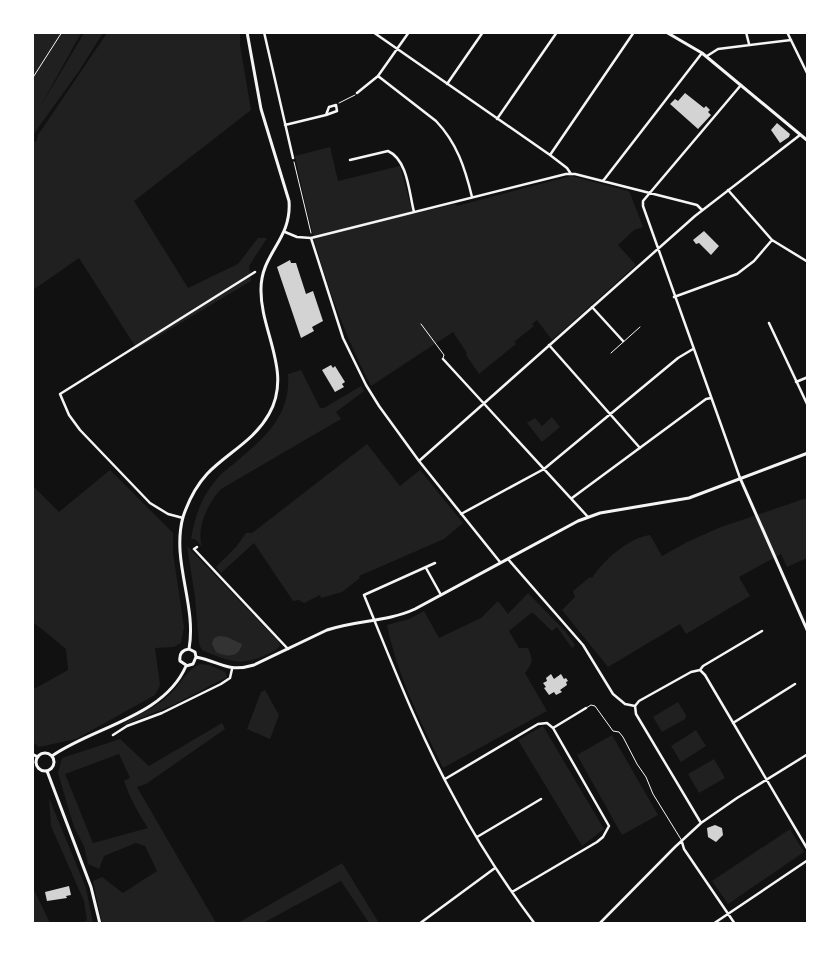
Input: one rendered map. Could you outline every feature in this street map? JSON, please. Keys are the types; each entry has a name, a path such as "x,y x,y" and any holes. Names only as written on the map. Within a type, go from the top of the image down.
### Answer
{"street":[{"path":"189,649 190,627 180,548 180,531 183,518 192,496 200,483 217,465 257,432 270,412 278,388 277,368 262,306 261,285 266,264 285,232 290,215 290,201 258,97 247,32"},
{"path":"264,32 293,158"},
{"path":"373,32 550,155 567,168 571,174"},
{"path":"357,93 378,76 409,32"},
{"path":"447,84 483,32"},
{"path":"497,119 557,32"},
{"path":"550,155 634,32"},
{"path":"666,32 707,56 807,140"},
{"path":"746,32 749,44"},
{"path":"787,32 808,75"},
{"path":"707,56 718,49 791,40"},
{"path":"603,181 702,53"},
{"path":"378,76 436,121 443,129 458,152 464,166 472,197"},
{"path":"741,85 643,201 643,206 740,478 808,632"},
{"path":"286,125 326,115 337,111 336,105 329,106 326,115"},
{"path":"419,461 702,210 800,135"},
{"path":"350,160 388,151 391,152 402,165 414,212"},
{"path":"285,232 296,237 311,238 566,174 603,181 697,205 702,210"},
{"path":"728,190 772,240 808,262"},
{"path":"311,238 343,338 379,406 419,461 501,563"},
{"path":"674,297 737,274 754,261 772,240"},
{"path":"183,518 168,514 150,503 80,430 69,415 60,394 255,272"},
{"path":"592,307 623,342"},
{"path":"769,323 808,406"},
{"path":"549,345 640,448"},
{"path":"461,514 544,469 678,358 693,348"},
{"path":"443,359 588,517"},
{"path":"796,382 808,377"},
{"path":"572,498 706,399 711,398"},
{"path":"196,657 232,669 259,663 335,627 402,615 588,517 612,511 681,500 808,453"},
{"path":"197,547 194,549 288,648"},
{"path":"508,560 583,645 613,694 625,704 635,706"},
{"path":"435,563 364,595 444,779 495,868 535,924"},
{"path":"426,568 441,596"},
{"path":"701,823 636,714 635,706 639,701 674,680 690,672 700,670 703,666 762,631"},
{"path":"52,756 64,748 135,714 158,699 172,686 186,666 193,664 196,657 195,652 189,649 183,651 180,655 180,660 186,666"},
{"path":"113,735 127,726 171,709 221,684 230,678 232,669"},
{"path":"700,670 705,675 808,850"},
{"path":"733,723 795,684"},
{"path":"553,728 586,708"},
{"path":"444,779 538,724 547,723 553,728 609,826 603,837 596,842 512,892"},
{"path":"32,754 38,757"},
{"path":"47,754 52,756 54,761 53,767 47,771 41,770 34,763 38,757 47,754"},
{"path":"599,924 701,823 766,779 808,754"},
{"path":"47,771 91,887 100,924"},
{"path":"477,837 541,799"},
{"path":"682,842 684,849 735,924"},
{"path":"713,924 808,860"},
{"path":"419,924 495,868"}],"lane":[{"path":"420,324 444,355 443,359"},
{"path":"611,353 640,327"},
{"path":"586,708 590,705 596,706 613,731 619,732 623,737 636,764 646,777 653,794 682,842"}],"path":[{"path":"32,79 62,32"},
{"path":"336,105 357,93"},
{"path":"293,158 311,238"}],"shaded area":[{"path":"32,33 81,33 39,109 84,33 103,33 79,71 33,135"},
{"path":"107,33 240,33 240,45 251,110 134,201 188,288 238,264 258,238 267,238 249,266 251,281 137,349 79,258 33,290 33,142 37,141 38,135"},
{"path":"330,147 338,181 400,166 413,214 455,204 457,206 571,176 628,191 643,227 634,230 618,245 636,265 552,340 537,320 532,324 534,326 514,342 516,344 479,374 453,332 371,386 346,333 325,277 311,229 295,156"},
{"path":"301,370 320,408 324,408 361,386 364,391 336,412 341,419 221,489 204,516 201,531 202,547 195,539 191,539 194,523 206,494 220,475 257,444 274,424 281,414 285,402 288,389 288,374"},
{"path":"552,417 560,427 542,442 527,423 535,418 542,426"},
{"path":"367,444 400,486 420,470 463,523 444,539 359,576 360,578 342,592 321,598 320,595 304,603 299,600 293,601 254,543 221,573 216,567 236,547 246,533 252,533"},
{"path":"110,470 173,533 173,553 184,627 181,643 174,647 155,648 160,685 155,695 76,739 39,747 33,742 33,688 68,670 66,649 33,622 33,486 59,512"},
{"path":"807,498 807,558 787,567 781,554 739,577 750,596 686,634 680,624 608,667 562,610 575,597 573,591 590,577 592,578 617,551 633,540 650,535 662,556 687,542 721,527"},
{"path":"187,546 279,642 278,648 258,658 242,661 227,660 202,650 199,644 195,597"},
{"path":"528,593 565,631 575,645 572,648 557,627 552,631 533,613 509,631 519,648 528,648 531,661 525,673 547,711 443,768 403,680 387,625 409,619 424,611 439,638 481,618 498,601 508,614"},
{"path":"219,636 227,637 242,644 238,652 232,655 224,655 216,652 212,644 214,638"},
{"path":"200,664 209,665 225,672 227,677 173,705 121,726 162,701 190,671"},
{"path":"265,690 279,715 270,739 247,729 261,692"},
{"path":"678,702 686,715 685,719 662,732 653,717"},
{"path":"222,723 225,729 146,784 137,787 216,923 102,923 93,881 102,877 123,893 157,871 145,846 136,843 104,856 99,869 88,864 84,846 74,827 58,773 62,758 120,739 149,766","holes":["119,754 130,778 124,781 134,805 148,828 93,843 65,774"]},
{"path":"543,726 604,829 582,846 518,740"},
{"path":"696,730 706,746 681,762 671,746"},
{"path":"612,735 658,815 622,835 577,755"},
{"path":"714,759 725,778 699,793 688,774"},
{"path":"49,798 86,888 93,923 75,923 87,921 84,901 51,826"},
{"path":"790,829 804,852 728,904 712,881"},
{"path":"342,863 379,923 369,923 341,881 263,923 238,923"},
{"path":"33,888 50,923 33,923"}],"building":[{"path":"685,93 704,108 706,106 710,110 708,112 711,115 698,129 670,104 675,99 678,101"},
{"path":"777,123 790,134 789,137 780,143 771,130"},
{"path":"704,231 719,246 711,255 699,243 696,244 693,240"},
{"path":"290,260 291,263 296,263 306,294 313,291 323,321 312,327 314,331 301,338 277,267"},
{"path":"331,365 333,368 335,366 345,382 342,384 344,387 335,392 322,370"},
{"path":"551,674 554,679 561,674 568,681 566,682 567,685 560,690 562,692 556,695 554,692 549,695 544,688 546,687 543,683 547,681 546,678"},
{"path":"715,825 722,828 723,835 716,842 708,837 707,828"},
{"path":"69,886 71,895 66,896 67,898 47,901 45,892"}]}
